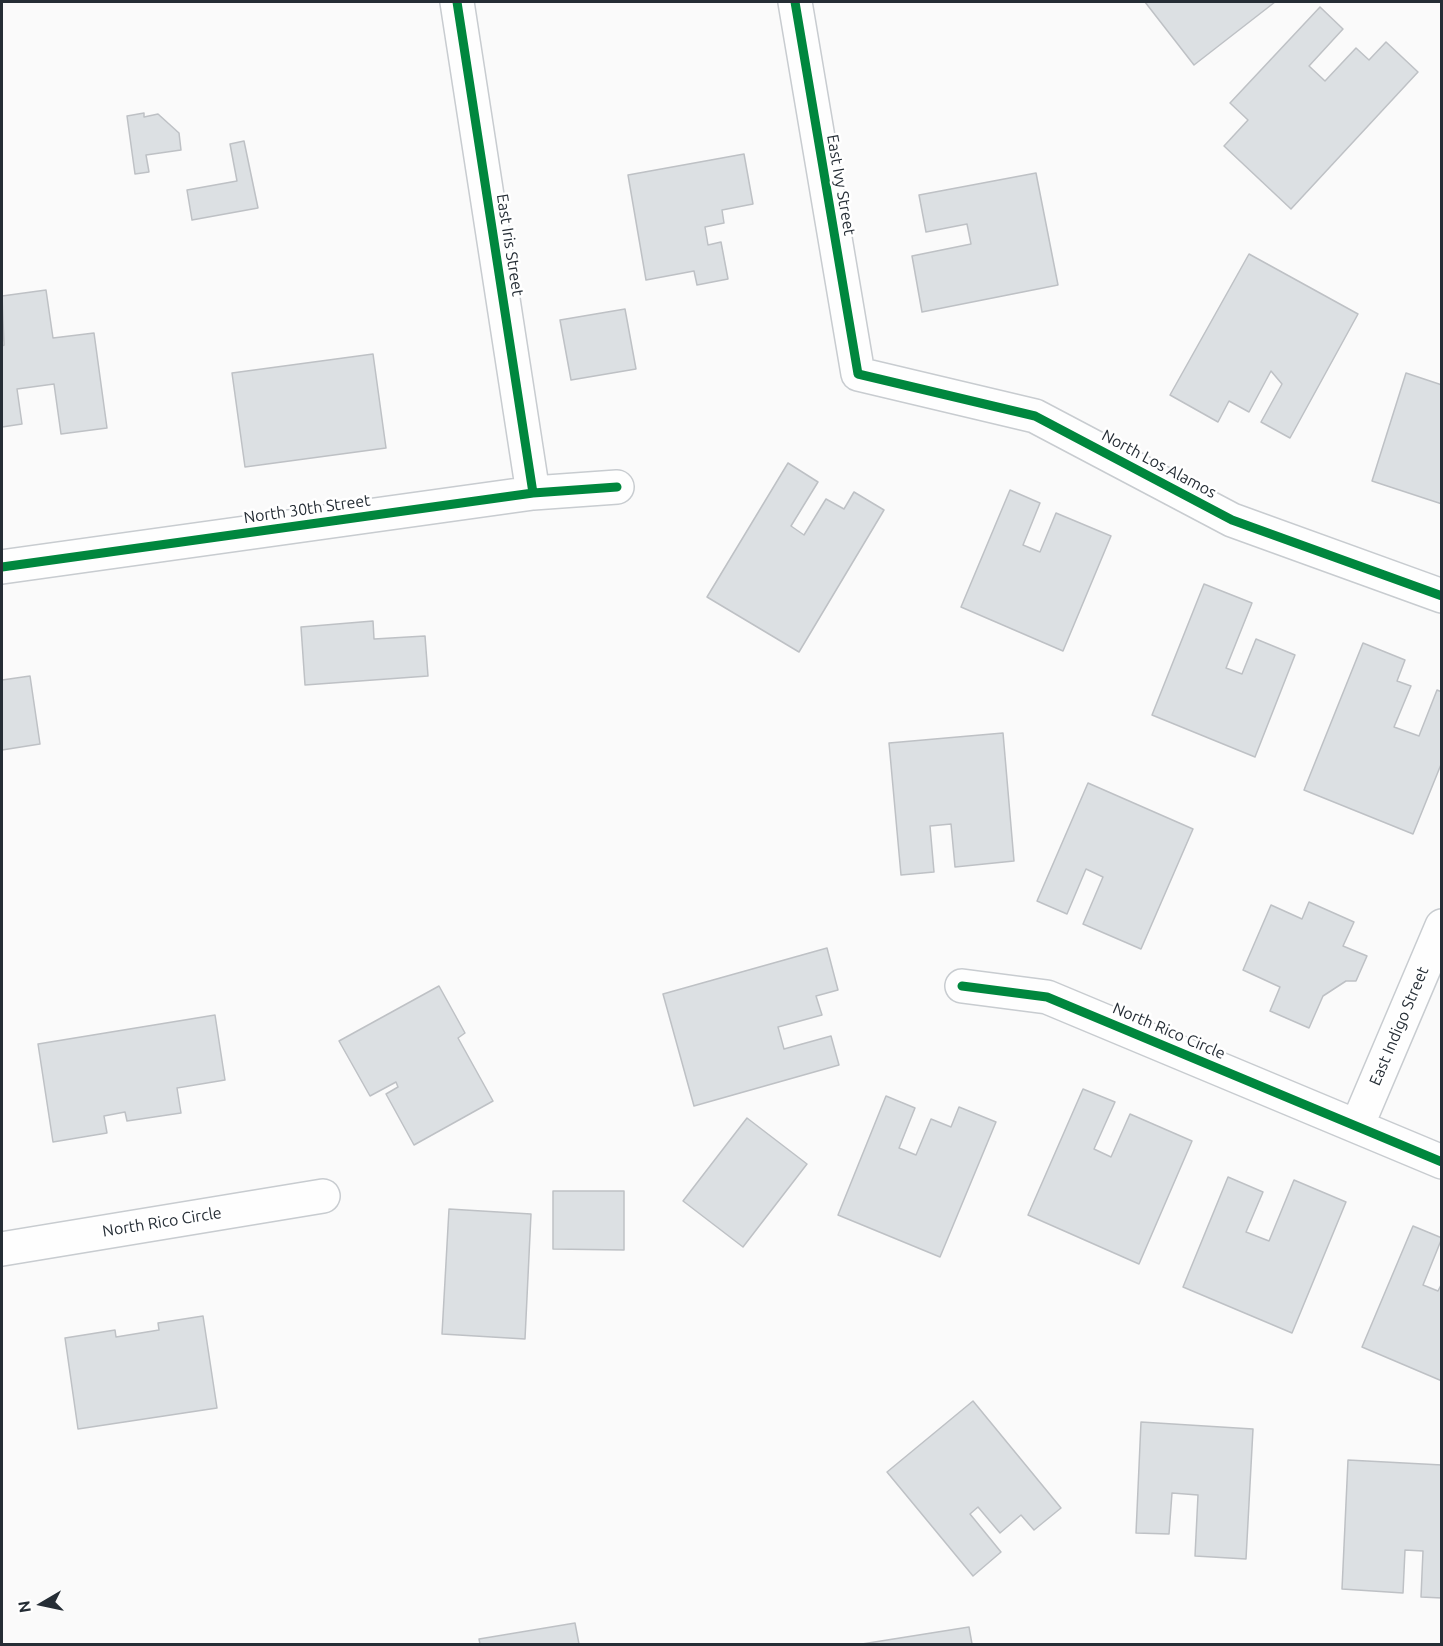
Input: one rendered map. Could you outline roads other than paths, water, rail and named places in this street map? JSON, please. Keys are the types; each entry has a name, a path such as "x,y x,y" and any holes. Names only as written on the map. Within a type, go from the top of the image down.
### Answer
{"street":[{"name":"East Iris Street","path":"457,2 532,493"},
{"name":"East Ivy Street","path":"795,2 858,374"},
{"name":"North Los Alamos","path":"858,374 1035,416 1232,520 1442,596"},
{"name":"North 30th Street","path":"2,567 532,493 617,487"},
{"name":"East Indigo Street","path":"1357,1126 1442,926"},
{"name":"North Rico Circle","path":"962,986 1047,997 1442,1162"},
{"name":"North Rico Circle","path":"2,1249 323,1196"}]}
